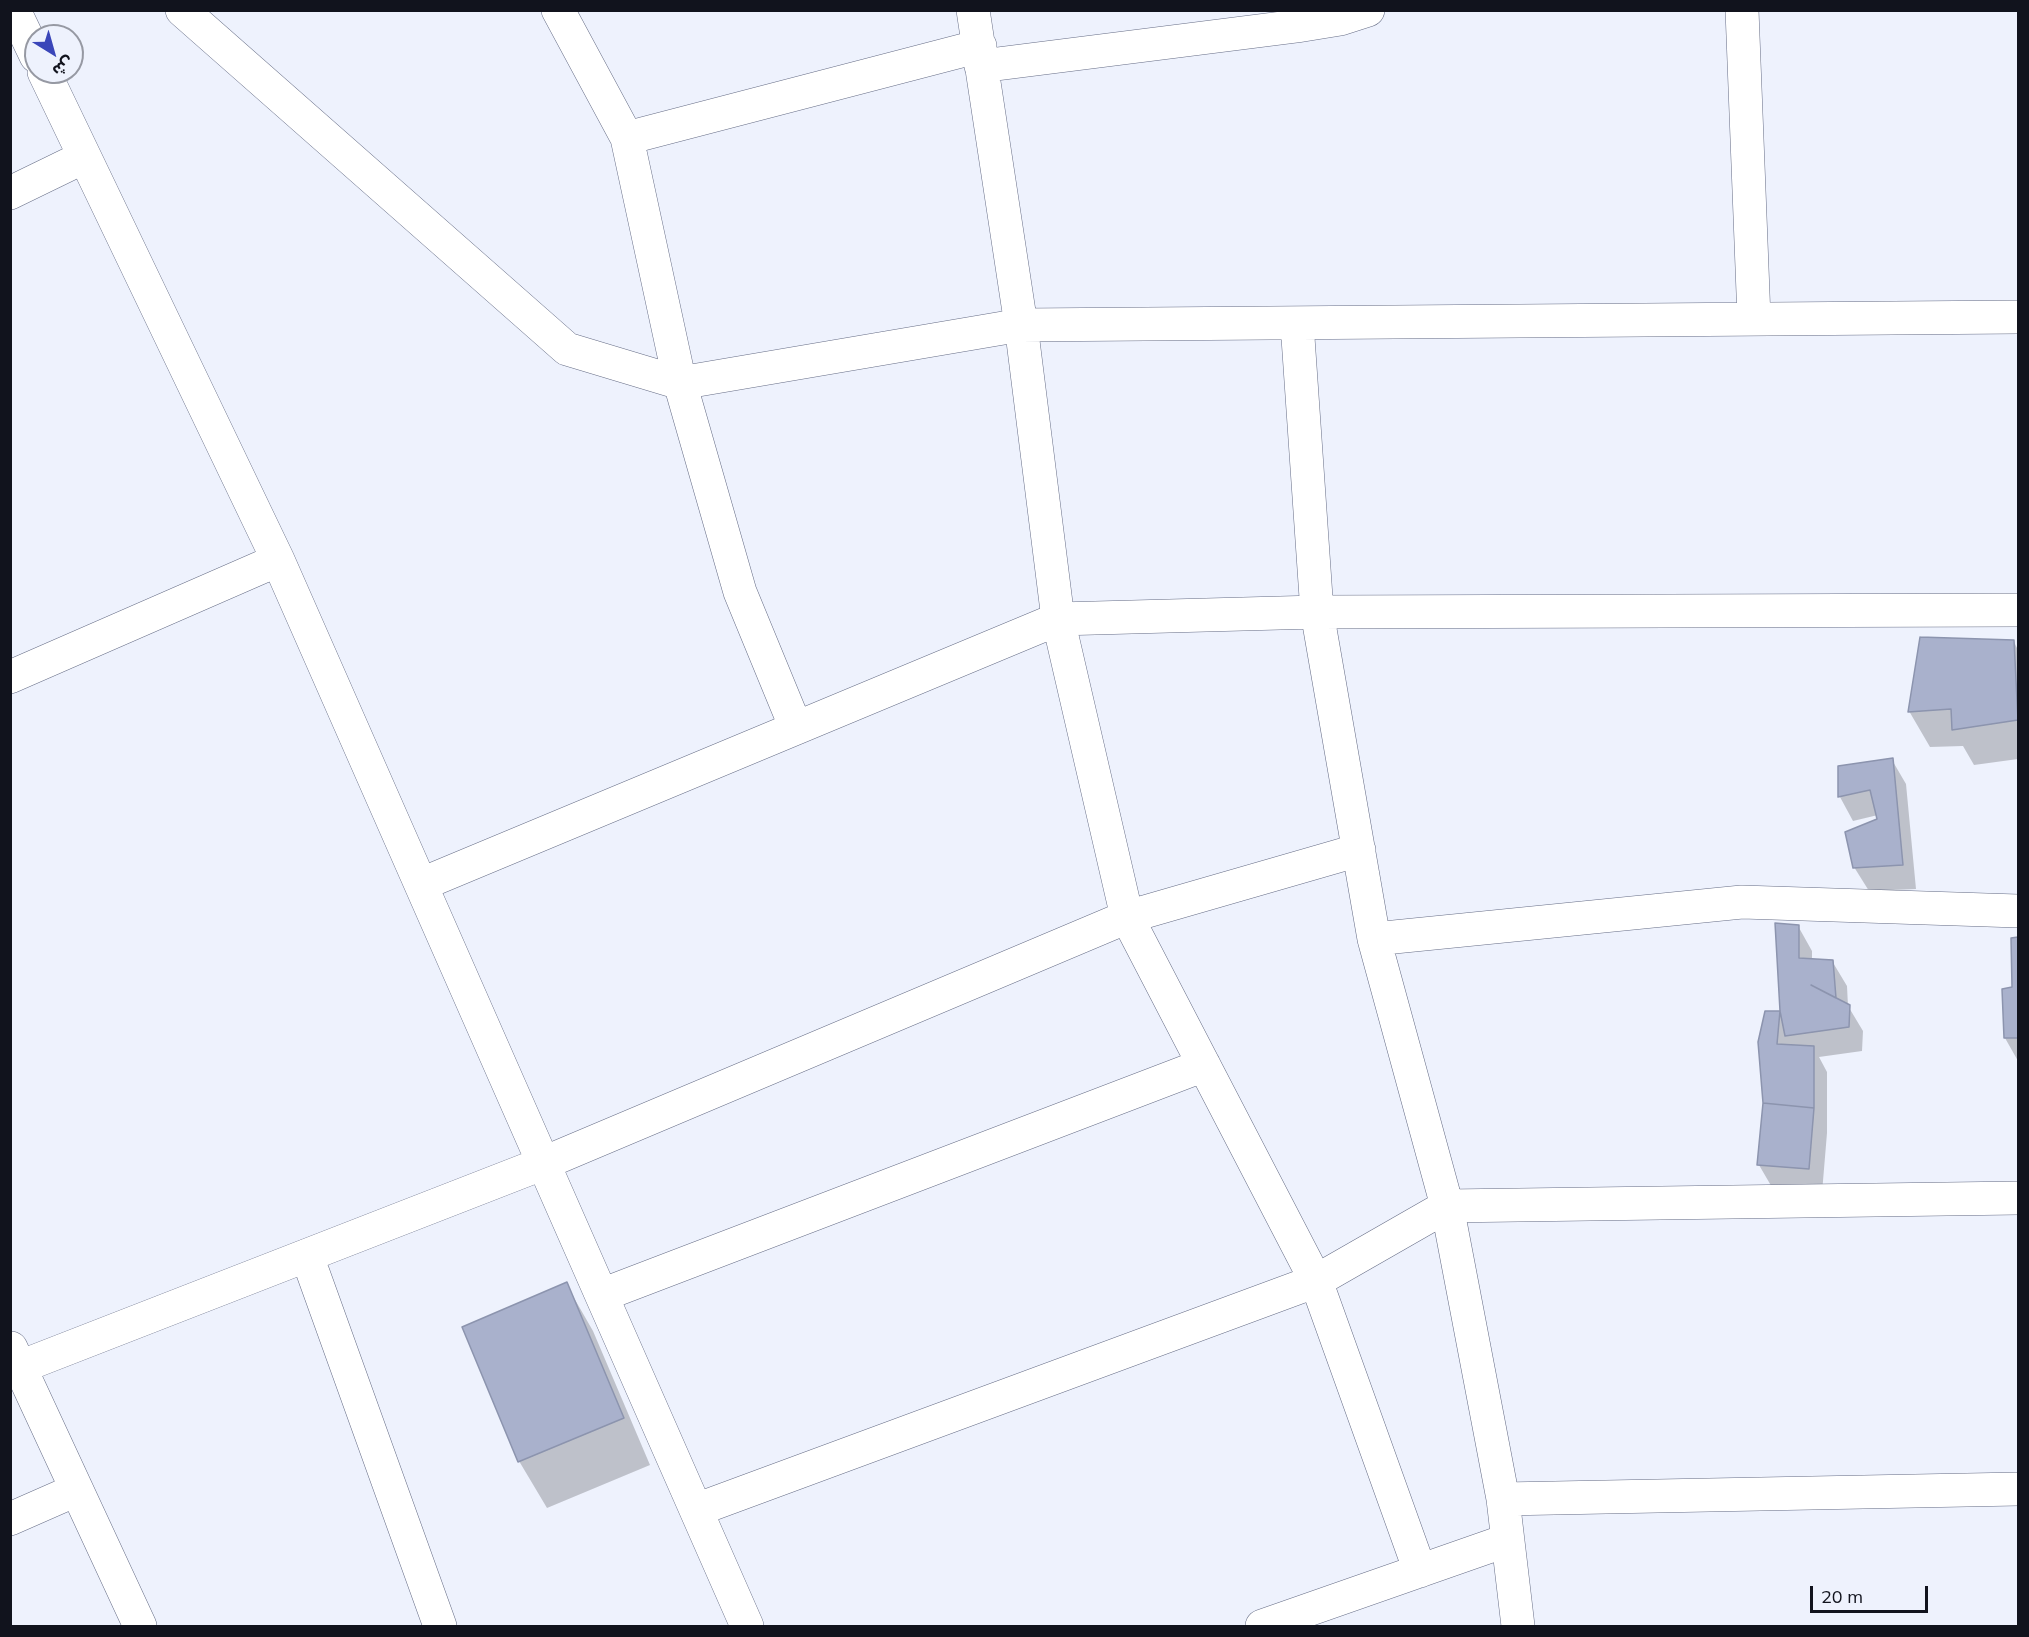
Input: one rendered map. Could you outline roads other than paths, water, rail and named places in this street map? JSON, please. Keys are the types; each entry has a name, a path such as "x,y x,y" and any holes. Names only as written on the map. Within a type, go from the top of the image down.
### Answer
{"street":[{"path":"14,10 24,31"},
{"path":"182,10 567,349 680,383 1021,325 2019,317"},
{"path":"558,10 627,138 680,383 740,592 796,728"},
{"path":"973,10 1021,325 1058,619 1127,917 1316,1281 1420,1571"},
{"path":"627,138 980,56 1297,26 1340,19 1368,10"},
{"path":"1742,10 1754,319"},
{"path":"50,84 278,560 747,1626"},
{"path":"10,193 84,157"},
{"path":"1296,323 1317,612 1374,939 1447,1206 1503,1498 1518,1626"},
{"path":"10,677 278,560"},
{"path":"422,884 1058,619 1317,612 2019,610"},
{"path":"140,1626 15,1357 307,1256 544,1163 1127,917 1359,849"},
{"path":"1374,939 1743,902 2019,911"},
{"path":"602,1295 1204,1065"},
{"path":"696,1510 1316,1281 1447,1206 2019,1198"},
{"path":"307,1256 440,1626"},
{"path":"1503,1498 2019,1489"},
{"path":"10,1519 76,1490"},
{"path":"1262,1626 1508,1540"}]}
